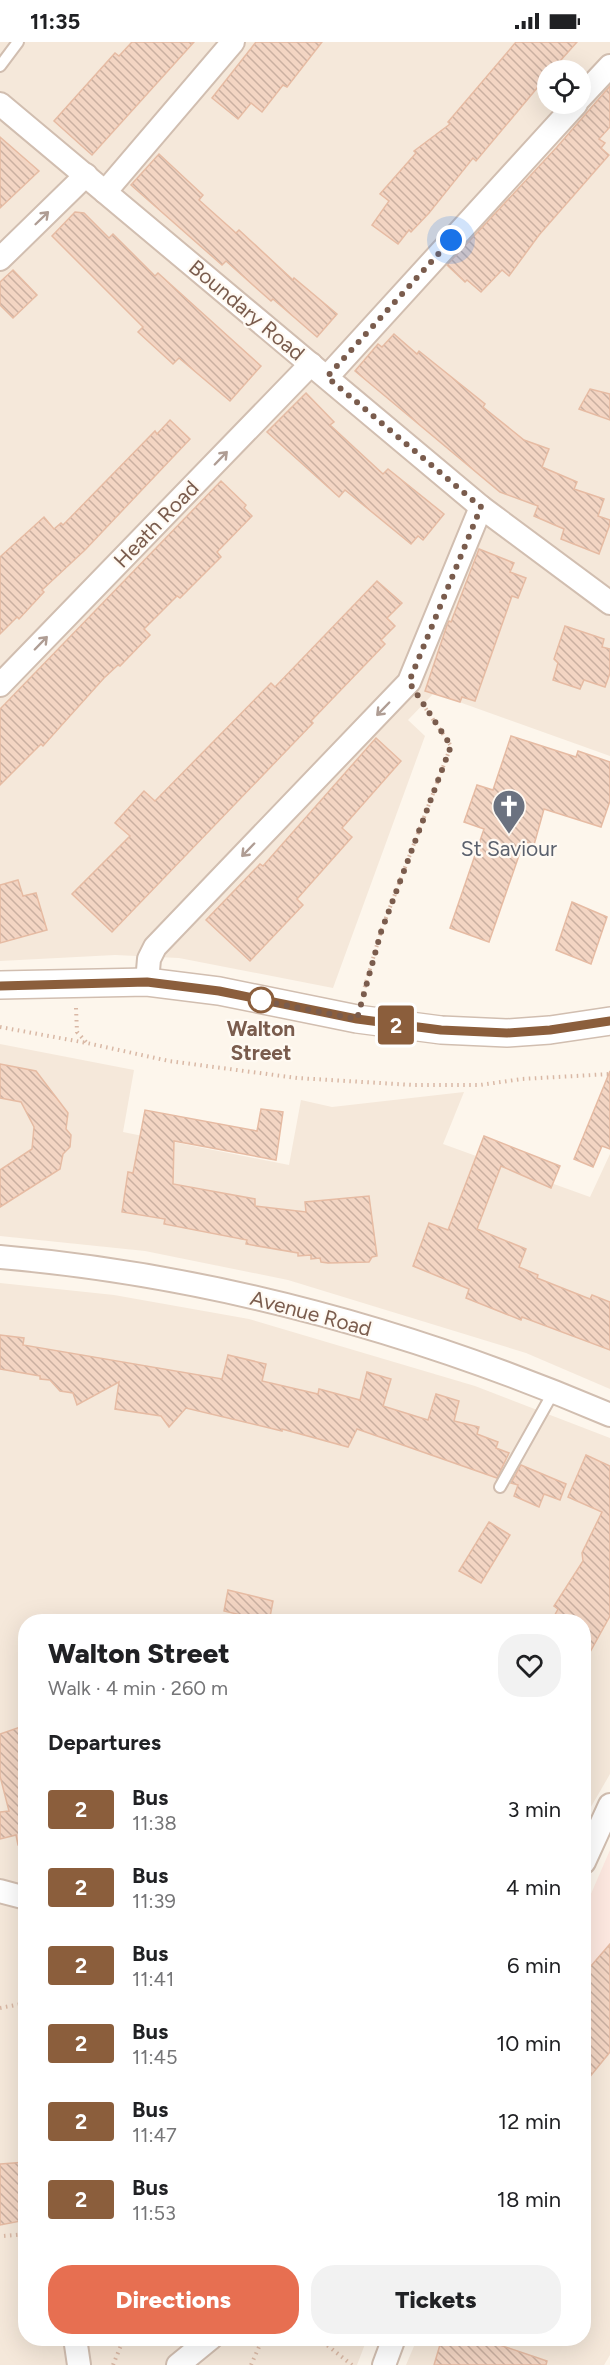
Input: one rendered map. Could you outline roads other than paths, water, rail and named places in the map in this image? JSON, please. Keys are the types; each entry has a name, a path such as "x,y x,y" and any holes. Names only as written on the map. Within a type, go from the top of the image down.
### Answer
{"street":[{"path":"105,192 233,42"},
{"path":"591,86 610,66"},
{"name":"Boundary Road","path":"0,104 481,507 610,603"},
{"name":"Heath Road","path":"0,684 319,370 566,114"},
{"path":"0,259 86,176"},
{"path":"147,982 148,959 155,947 409,682 481,507"},
{"path":"0,986 147,982 219,991 357,1019 441,1030 507,1033 550,1030 610,1021"},
{"name":"Avenue Road","path":"0,1257 104,1269 233,1292 427,1346 554,1391 610,1415"},
{"path":"591,1846 610,1804"},
{"path":"0,1891 18,1896"},
{"path":"76,2346 79,2365"},
{"path":"178,2365 201,2346"},
{"path":"384,2365 391,2346"}],"lane":[{"path":"0,66 18,42"},
{"path":"500,1487 554,1391"}],"place":[{"name":"St Saviour","path":"509,835"},
{"name":"Walton Street","path":"261,1000"}]}
